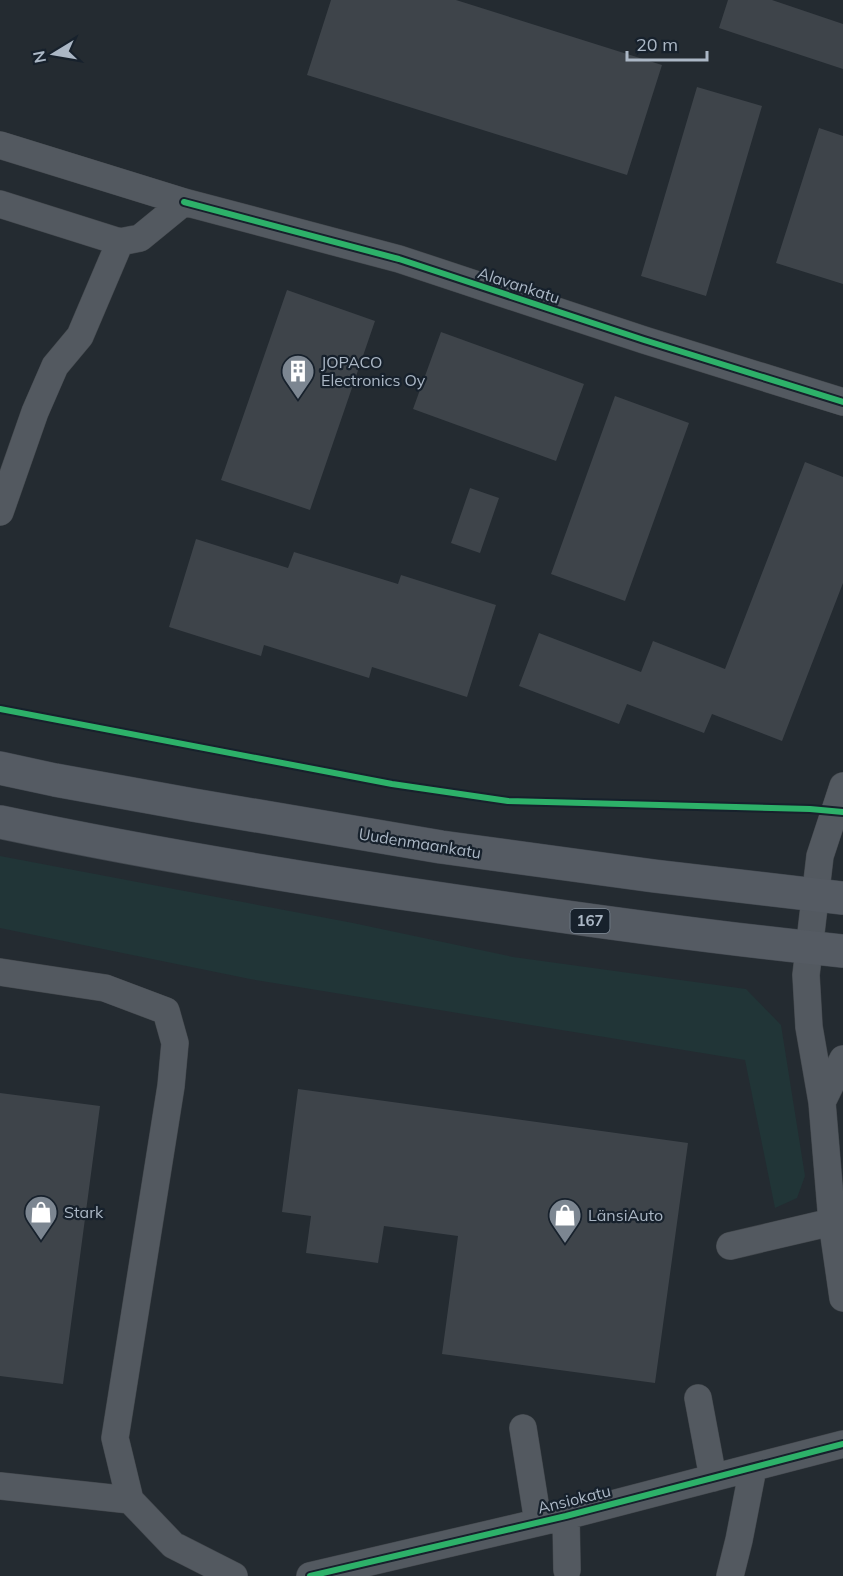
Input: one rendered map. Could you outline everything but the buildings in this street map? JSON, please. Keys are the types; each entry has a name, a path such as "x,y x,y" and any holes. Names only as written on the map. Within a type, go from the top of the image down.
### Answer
{"main road":[{"name":"Uudenmaankatu","path":"0,768 193,805 429,845 829,897"},
{"name":"167","path":"0,822 218,864 372,889 616,925 843,951"}],"street":[{"name":"Alavankatu","path":"0,145 184,202 399,259 655,344 843,402"},
{"path":"0,204 120,242 140,238 184,202"},
{"path":"0,512 34,412 55,366 80,336 120,242"},
{"path":"843,786 820,856 829,897 809,947 806,975 809,1027 822,1102 832,1222 843,1298"},
{"path":"0,972 105,988 166,1011 175,1043 171,1086 115,1438 130,1500 173,1545 234,1576"},
{"path":"822,1102 843,1059"},
{"path":"730,1246 832,1222"},
{"path":"698,1398 713,1478"},
{"path":"524,1428 538,1522"},
{"name":"Ansiokatu","path":"318,1575 566,1516 843,1444"},
{"path":"730,1576 753,1468"},
{"path":"0,1486 130,1500"},
{"path":"566,1516 567,1570"}],"green space":[{"path":"0,856 353,923 513,957 746,989 781,1025 805,1176 797,1198 775,1208 745,1060 250,979 0,928"}],"cycle path":[{"path":"184,202 399,259 644,340 843,402"},
{"path":"0,709 392,784 508,801 810,809 843,812"},
{"path":"310,1576 566,1516 843,1444"}],"place":[{"name":"JOPACO Electronics Oy","path":"298,400"},
{"name":"Stark","path":"41,1241"},
{"name":"LänsiAuto","path":"565,1244"}]}
